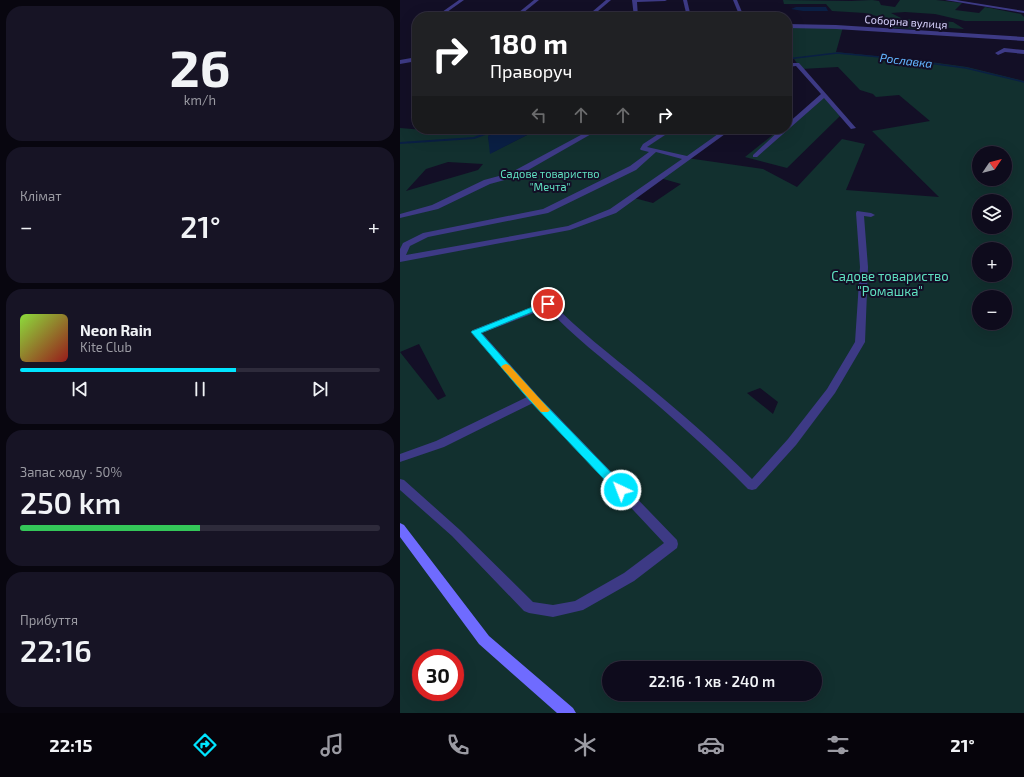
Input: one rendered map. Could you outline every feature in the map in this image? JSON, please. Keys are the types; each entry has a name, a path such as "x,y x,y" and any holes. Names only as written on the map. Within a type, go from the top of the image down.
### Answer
{"main road":[{"path":"400,528 484,640 568,713"}],"street":[{"path":"444,12 462,0"},
{"path":"520,12 537,0"},
{"path":"594,12 609,0"},
{"path":"635,12 634,1 665,0"},
{"path":"684,0 688,12"},
{"path":"735,0 740,12"},
{"path":"947,0 1024,12"},
{"name":"Соборна вулиця","path":"792,25 1024,39"},
{"path":"998,52 1004,50 1024,52"},
{"path":"400,62 412,60"},
{"path":"792,64 797,64 854,128"},
{"path":"792,123 824,94"},
{"path":"400,216 435,207 487,182 513,175 588,134"},
{"path":"662,134 645,144 643,149 655,150 687,158"},
{"path":"400,259 570,228 590,221 613,211 633,198 722,134"},
{"path":"755,156 779,134"},
{"path":"400,259 406,245 426,235 545,211 557,206 633,168 655,150"},
{"path":"400,482 456,533 529,607 553,610 578,606 629,577 672,544 534,398 476,332 548,304 572,329 638,383 727,461 752,486 792,442 831,391 860,342 864,267 860,213 871,215"},
{"path":"400,458 440,444 534,398"}],"green space":[{"path":"783,0 872,0 879,1 881,5 895,7 900,0 936,0 962,3 955,10 979,13 985,7 1021,14 1024,17 1024,21 965,21 935,14 905,12 891,13 903,19 953,22 964,29 923,26 917,29 894,28 884,18 865,13 832,11 826,4 784,4"},
{"path":"792,26 843,27 836,52 967,67 1024,81 1024,713 400,713 400,352 400,128 412,129 412,134 493,134 488,136 491,153 528,134 722,134 687,158 763,169 797,187 842,139 865,144 846,190 939,197 872,131 930,121 899,95 876,97 873,94 860,90 838,67 801,69 794,59 792,59","holes":["448,162 483,164 478,170 406,191 426,169","660,178 681,184 653,203 634,198","419,344 446,396 438,400 400,352","760,388 778,402 773,414 747,393"]},
{"path":"824,94 840,116 787,168 745,157 774,134 792,134 792,120"}],"water":[{"path":"796,7 826,7 828,11 803,11 791,9"},
{"path":"493,134 528,134 490,154 488,136"}],"waterway":[{"name":"Рославка","path":"792,58 837,53 891,58 966,68 1024,82"},
{"name":"Рославка","path":"400,143 474,138 485,134"}],"slow traffic":[{"path":"506,367 545,410"}],"route":[{"path":"548,304 476,332 534,398 621,490"}],"park label":[{"name":"Садове товариство \"Мечта\"","path":"550,180"},
{"name":"Садове товариство \"Ромашка\"","path":"890,284"}]}
